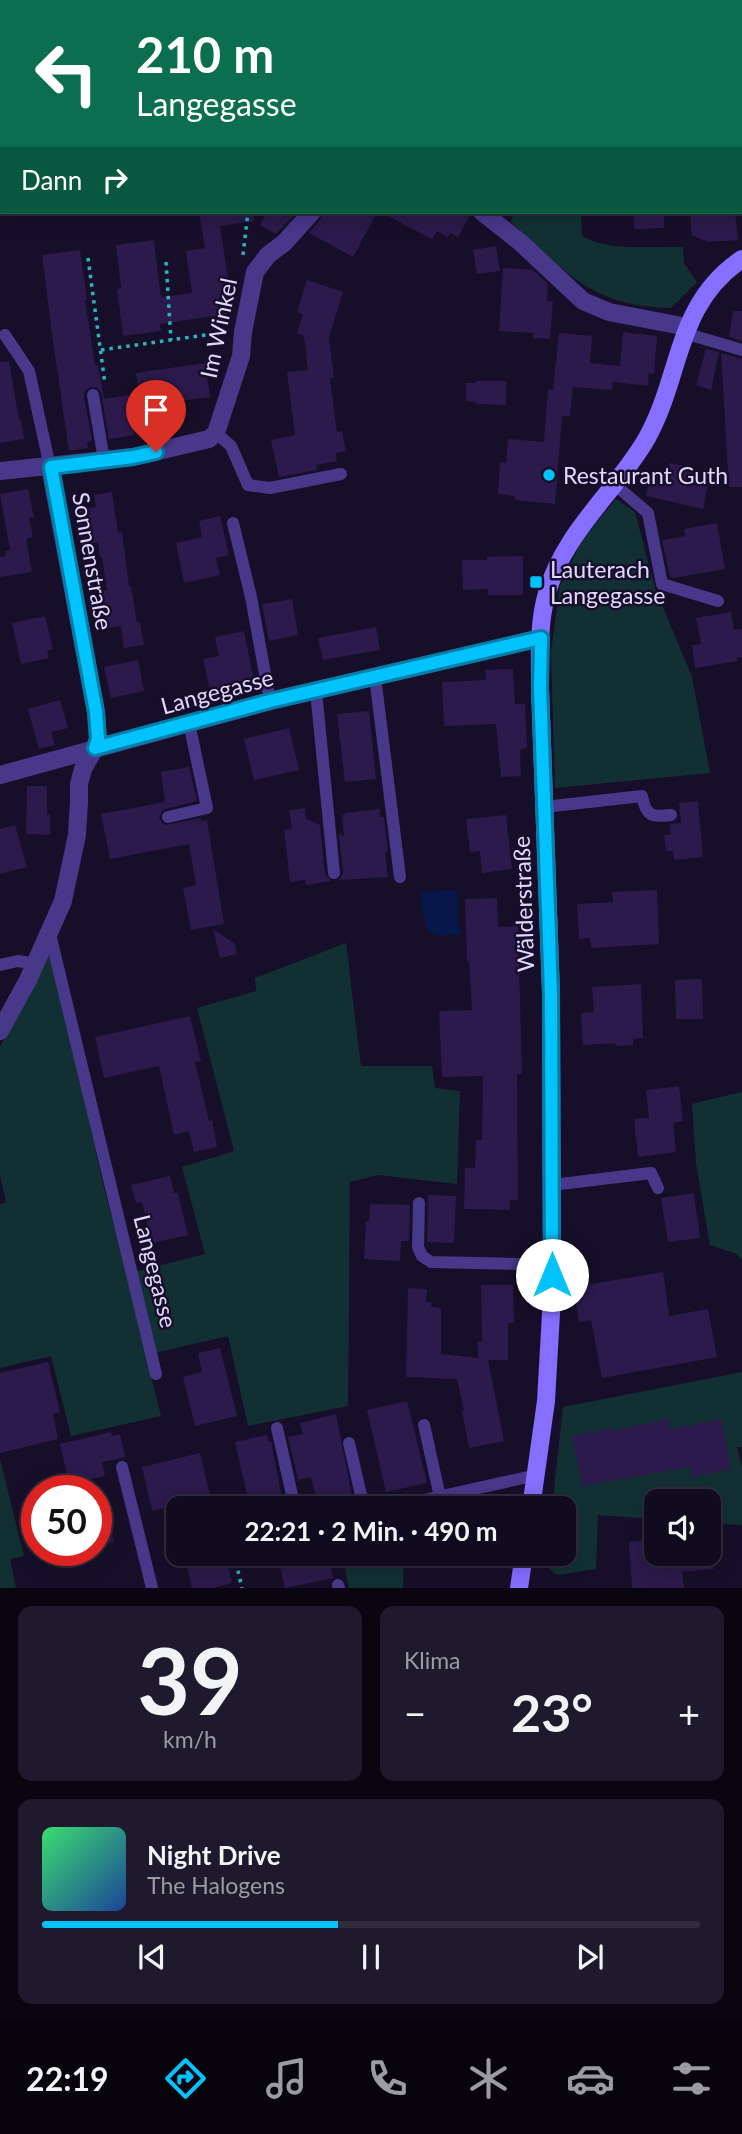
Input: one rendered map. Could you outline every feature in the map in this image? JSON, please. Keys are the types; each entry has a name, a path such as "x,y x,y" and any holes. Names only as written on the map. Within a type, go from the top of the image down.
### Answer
{"main road":[{"name":"Wälderstraße","path":"533,1496 546,1401 552,1255 551,993 540,688 541,638 547,594 563,553 646,439 657,416 686,330 698,305 718,278 742,259"},
{"path":"519,1588 522,1566"}],"street":[{"name":"Im Winkel","path":"216,433 241,356 255,272 268,255 284,243 310,214"},
{"path":"485,214 520,242 583,301 610,312 686,330"},
{"name":"Sonnenstraße","path":"95,748 98,739 96,712 51,467 133,457 203,442 216,433"},
{"path":"0,471 51,467"},
{"name":"Langegasse","path":"0,775 270,701 541,638"},
{"path":"0,1031 36,964 64,901 73,861 79,783 83,769 95,748"}],"lane":[{"path":"686,330 742,350"},
{"path":"5,335 29,372 51,467"},
{"path":"93,395 104,460"},
{"path":"216,433 231,446 248,485 270,488 341,474"},
{"path":"614,483 648,513 662,584 718,601"},
{"path":"233,523 251,597 270,701"},
{"path":"375,677 400,877"},
{"path":"316,691 334,873"},
{"path":"168,817 207,808 190,723"},
{"path":"544,807 642,796 644,808 650,815 671,815"},
{"name":"Langegasse","path":"50,934 156,1374"},
{"path":"0,965 18,961 36,964"},
{"path":"552,1185 651,1173 658,1188"},
{"path":"419,1203 418,1247 422,1256 431,1262 521,1264 552,1255"},
{"path":"424,1425 440,1496"},
{"path":"277,1428 292,1496"},
{"path":"349,1443 361,1496"},
{"path":"122,1467 152,1588"},
{"path":"444,1496 537,1475"}],"path":[{"path":"242,264 248,214"},
{"path":"88,258 106,392 93,395"},
{"path":"166,262 171,340"},
{"path":"101,350 235,330"},
{"path":"237,1566 243,1588"}],"green space":[{"path":"513,214 581,214 582,235 602,244 683,247 684,263 697,282 671,308 620,301 581,283 511,222"},
{"path":"616,499 635,512 655,588 692,677 710,773 555,788 551,652 560,586 582,540"},
{"path":"346,943 361,1066 432,1066 435,1088 460,1091 457,1184 378,1175 350,1182 348,1406 248,1426 228,1336 146,1355 161,1416 71,1436 51,1356 0,1368 0,1204 6,1202 0,1175 0,1047 50,950 104,1188 127,1274 205,1254 182,1167 234,1151 197,1008 256,991 255,978"},
{"path":"742,1092 742,1260 737,1254 710,1245 696,1163 692,1104"},
{"path":"742,1372 742,1447 737,1447 742,1467 742,1525 721,1524 721,1489 644,1489 644,1518 598,1515 596,1569 557,1575 546,1566 576,1566 576,1496 553,1496 563,1407"},
{"path":"0,1459 21,1544 21,1557 10,1559 16,1588 0,1588"},
{"path":"344,1566 404,1566 403,1588 349,1588"}],"shaded area":[{"path":"457,890 458,923 463,934 437,936 426,928 420,892"}],"building":[{"path":"199,214 253,214 254,221 220,226 230,292 224,293 228,314 160,324 161,331 123,336 117,289 121,288 116,245 154,240 161,297 192,293 186,251 205,248"},
{"path":"266,214 295,214 276,234 260,225"},
{"path":"322,214 376,214 353,257 309,233"},
{"path":"384,214 470,214 458,237 450,233 448,237 437,231 432,239"},
{"path":"634,214 664,214 664,228 634,229"},
{"path":"690,214 735,214 738,240 708,242 692,235"},
{"path":"496,246 500,271 477,274 473,250"},
{"path":"80,250 95,365 98,365 104,399 129,395 135,435 109,439 101,393 97,387 91,387 85,391 84,396 92,441 87,442 88,448 69,451 42,255"},
{"path":"503,268 533,270 548,284 547,301 553,301 550,339 533,338 533,333 499,331"},
{"path":"307,280 343,292 329,337 334,378 330,378 337,432 342,431 346,451 336,453 337,461 316,465 317,470 279,477 271,440 295,435 287,372 308,370 304,336 297,333 303,314 297,312"},
{"path":"733,311 742,311 742,341 729,337"},
{"path":"623,332 657,336 654,374 649,373 648,386 613,382 612,390 573,387 570,416 562,416 555,504 515,500 515,496 498,494 500,462 506,463 508,439 544,442 548,389 553,390 559,333 592,336 590,363 620,366"},
{"path":"706,349 719,352 711,390 696,385"},
{"path":"721,353 742,359 742,487 729,487"},
{"path":"9,361 24,439 0,443 0,362"},
{"path":"205,363 210,397 141,406 136,373"},
{"path":"506,381 506,405 466,401 466,383"},
{"path":"670,463 694,468 692,480 708,483 703,509 646,496 652,470 668,474"},
{"path":"28,489 34,518 29,518 33,537 26,539 32,572 0,577 0,557 6,556 5,551 10,550 0,494"},
{"path":"112,492 118,533 122,532 129,586 144,645 124,648 121,626 107,628 101,591 107,590 102,557 98,542 83,544 78,510 96,507 94,495"},
{"path":"220,516 229,555 216,558 220,575 184,583 176,543 202,537 199,521"},
{"path":"717,523 725,569 670,577 662,540 685,536 684,529"},
{"path":"523,556 523,595 488,595 488,589 463,590 462,560"},
{"path":"292,599 298,635 269,641 262,604"},
{"path":"731,612 734,630 742,629 742,657 737,658 737,661 695,668 692,645 701,644 696,618"},
{"path":"45,616 53,649 47,651 49,658 21,664 12,623"},
{"path":"376,627 380,650 323,660 318,638"},
{"path":"244,631 254,681 210,690 203,659 219,656 215,637"},
{"path":"138,660 144,691 111,698 104,667"},
{"path":"513,669 515,704 525,704 527,748 520,749 521,776 501,777 496,724 444,726 442,682 486,680 485,670"},
{"path":"60,700 68,728 51,732 55,745 39,749 28,709"},
{"path":"369,711 376,779 345,782 337,714"},
{"path":"289,728 299,770 254,780 244,739"},
{"path":"189,767 197,801 165,809 159,818 166,825 201,818 201,821 207,820 224,924 191,930 183,888 196,885 189,844 110,859 101,814 165,802 161,772"},
{"path":"27,786 47,786 50,835 26,834"},
{"path":"698,801 703,857 674,860 673,851 666,851 664,835 671,834 670,824 681,823 679,803"},
{"path":"305,808 306,819 320,825 325,874 331,881 306,885 305,880 290,882 284,830 292,829 289,810"},
{"path":"380,809 380,817 384,817 388,851 385,852 388,877 339,880 343,873 339,834 344,836 342,815"},
{"path":"506,815 512,869 482,873 480,851 470,852 466,819"},
{"path":"15,825 27,867 0,874 0,829"},
{"path":"657,890 659,944 591,948 590,938 579,939 577,904 613,902 612,892"},
{"path":"497,898 498,927 518,926 522,1074 517,1074 518,1200 510,1200 510,1210 464,1209 465,1168 475,1168 476,1140 482,1140 483,1076 442,1077 439,1011 472,1010 465,899"},
{"path":"213,929 235,944 237,954 220,958"},
{"path":"702,979 703,1019 676,1019 675,980"},
{"path":"641,984 643,1038 633,1039 633,1045 583,1045 581,1013 594,1012 592,987"},
{"path":"190,1016 201,1061 195,1062 217,1147 194,1152 189,1131 174,1135 159,1066 104,1078 95,1037"},
{"path":"679,1086 683,1121 673,1123 676,1152 638,1157 634,1119 649,1118 646,1090"},
{"path":"170,1176 174,1193 178,1193 188,1235 152,1243 142,1202 136,1203 131,1185"},
{"path":"694,1193 700,1238 668,1242 661,1198"},
{"path":"428,1195 456,1196 454,1243 427,1242"},
{"path":"370,1204 410,1205 409,1241 401,1241 400,1261 364,1259 366,1221 369,1221"},
{"path":"663,1272 669,1316 708,1309 717,1357 602,1378 591,1320 579,1322 573,1287"},
{"path":"481,1285 513,1285 514,1323 508,1323 508,1360 488,1360 504,1441 469,1448 457,1379 406,1377 408,1288 427,1289 426,1302 432,1302 431,1307 441,1308 441,1354 478,1358 478,1341 482,1341"},
{"path":"220,1348 237,1416 195,1426 183,1377 202,1372 198,1353"},
{"path":"48,1362 60,1412 53,1414 58,1439 0,1453 0,1373"},
{"path":"407,1401 427,1483 386,1492 367,1410"},
{"path":"336,1414 352,1496 316,1496 311,1477 298,1480 288,1437 303,1434 300,1423"},
{"path":"669,1419 671,1429 721,1419 731,1469 691,1477 689,1467 582,1486 572,1436 613,1428 613,1431"},
{"path":"111,1432 112,1436 120,1434 125,1457 102,1462 105,1475 67,1475 60,1444"},
{"path":"267,1435 269,1442 271,1441 282,1496 247,1496 235,1442"},
{"path":"200,1453 210,1496 166,1496 166,1508 152,1511 142,1467"},
{"path":"644,1540 644,1566 714,1566 714,1569 682,1572 684,1588 632,1588 629,1542"},
{"path":"187,1566 228,1566 232,1583 213,1588 192,1588"},
{"path":"280,1566 330,1566 333,1578 285,1588"}],"place":[{"name":"Restaurant Guth","path":"549,475"},
{"name":"Lauterach Langegasse","path":"536,582"}],"route":[{"path":"156,452 51,467 96,712 98,739 95,748 270,701 541,638 540,688 551,993 552,1275"}]}
